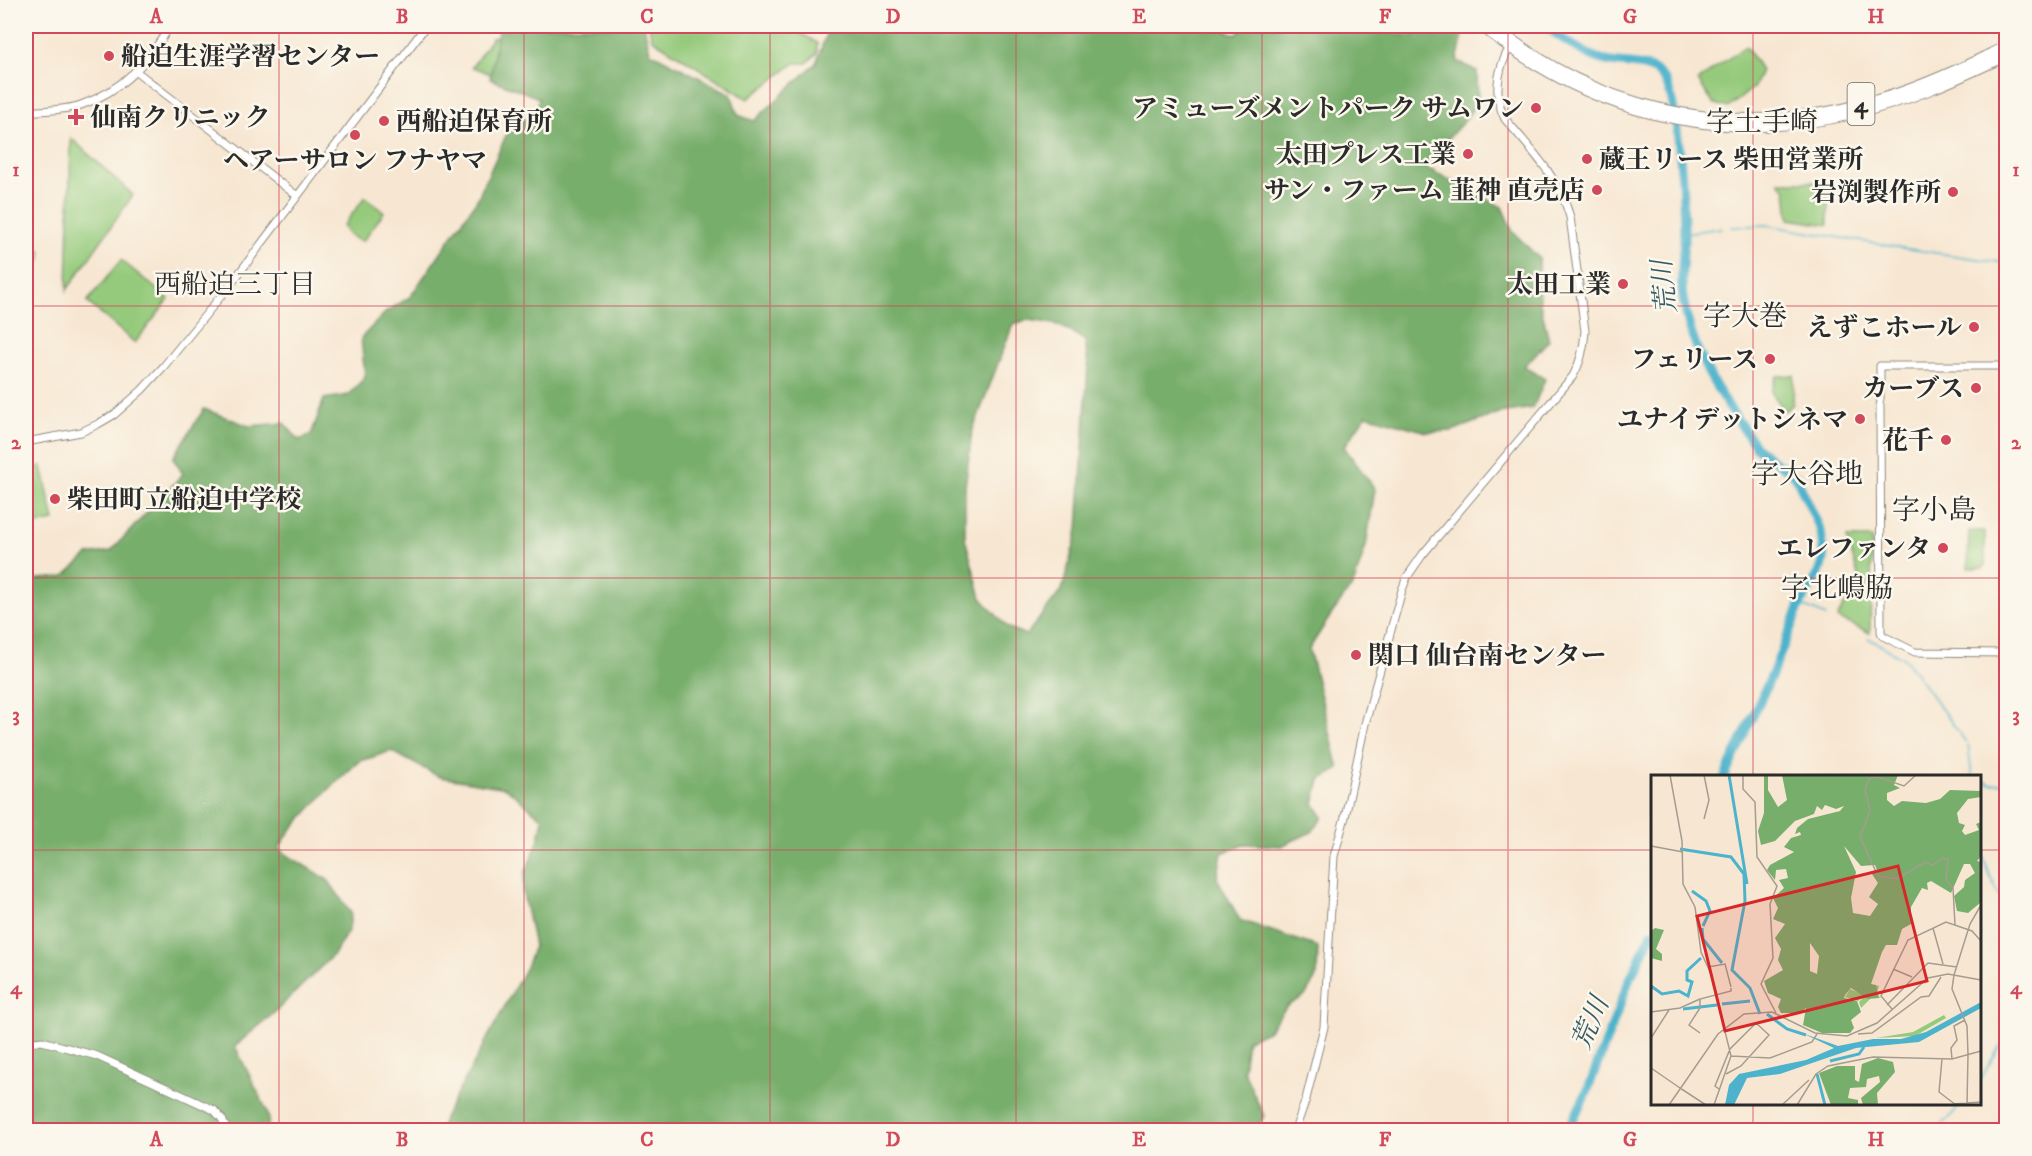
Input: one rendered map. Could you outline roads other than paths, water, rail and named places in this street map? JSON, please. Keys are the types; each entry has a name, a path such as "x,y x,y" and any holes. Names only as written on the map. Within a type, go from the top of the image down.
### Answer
{"highway":[{"name":"4","path":"1481,26 1586,84 1644,105 1747,127 1779,126 1849,115 1887,105 1946,85 2007,56"},
{"name":"4","path":"1494,26 1511,44 1549,74 1598,97 1649,114 1707,120 1799,117 1849,107 1890,96 1928,82 2007,46"}],"street":[{"path":"26,112 80,105 109,92 137,72 170,26"},
{"path":"26,442 81,432 98,424 130,402 164,366 227,288 426,26"},
{"path":"1295,1131 1306,1099 1324,1027 1334,856 1365,724 1402,590 1423,554 1573,376 1580,364 1584,346 1586,331 1570,217 1565,199 1554,178 1505,118 1500,108 1497,82 1511,44"},
{"path":"137,72 296,195"},
{"path":"2007,366 1880,366 1881,632 1883,636 1915,652 2007,653"},
{"path":"26,1043 42,1041 97,1056 123,1067 214,1110 222,1119 226,1131"}],"waterway":[{"name":"荒川","path":"1546,26 1593,56 1607,61 1650,68 1663,78 1669,90 1677,130 1684,224 1682,291 1694,340 1710,377 1756,447 1796,477 1821,531 1824,559 1819,573 1800,605 1771,677 1725,775"},
{"path":"1732,227 1766,225 2006,263"},
{"path":"1684,233 1721,228"},
{"path":"1800,605 1826,616"},
{"path":"1868,638 1908,663 1968,745 1972,775"},
{"path":"1981,779 1991,784 2006,783"},
{"path":"1981,848 1990,876 2006,905"},
{"name":"荒川","path":"1568,1130 1587,1092 1629,981 1651,935"},
{"path":"1981,1078 2000,1046"},
{"path":"1934,1130 1961,1105"}],"place":[{"name":"船迫生涯学習センター","path":"109,56"},
{"name":"アミューズメントパーク サムワン","path":"1536,108"},
{"name":"仙南クリニック","path":"76,117"},
{"name":"西船迫保育所","path":"384,121"},
{"name":"ヘアーサロン フナヤマ","path":"355,135"},
{"name":"太田プレス工業","path":"1468,154"},
{"name":"蔵王リース 柴田営業所","path":"1587,159"},
{"name":"サン・ファーム 韮神 直売店","path":"1597,190"},
{"name":"岩渕製作所","path":"1953,192"},
{"name":"太田工業","path":"1623,284"},
{"name":"えずこホール","path":"1974,327"},
{"name":"フェリース","path":"1770,359"},
{"name":"カーブス","path":"1976,388"},
{"name":"ユナイデットシネマ","path":"1860,419"},
{"name":"花千","path":"1946,440"},
{"name":"柴田町立船迫中学校","path":"55,499"},
{"name":"エレファンタ","path":"1943,548"},
{"name":"関口 仙台南センター","path":"1356,655"}],"district":[{"name":"字土手崎","path":"1762,121"},
{"name":"西船迫三丁目","path":"235,284"},
{"name":"字大巻","path":"1745,315"},
{"name":"字大谷地","path":"1807,473"},
{"name":"字小島","path":"1934,509"},
{"name":"字北嶋脇","path":"1837,587"}]}
